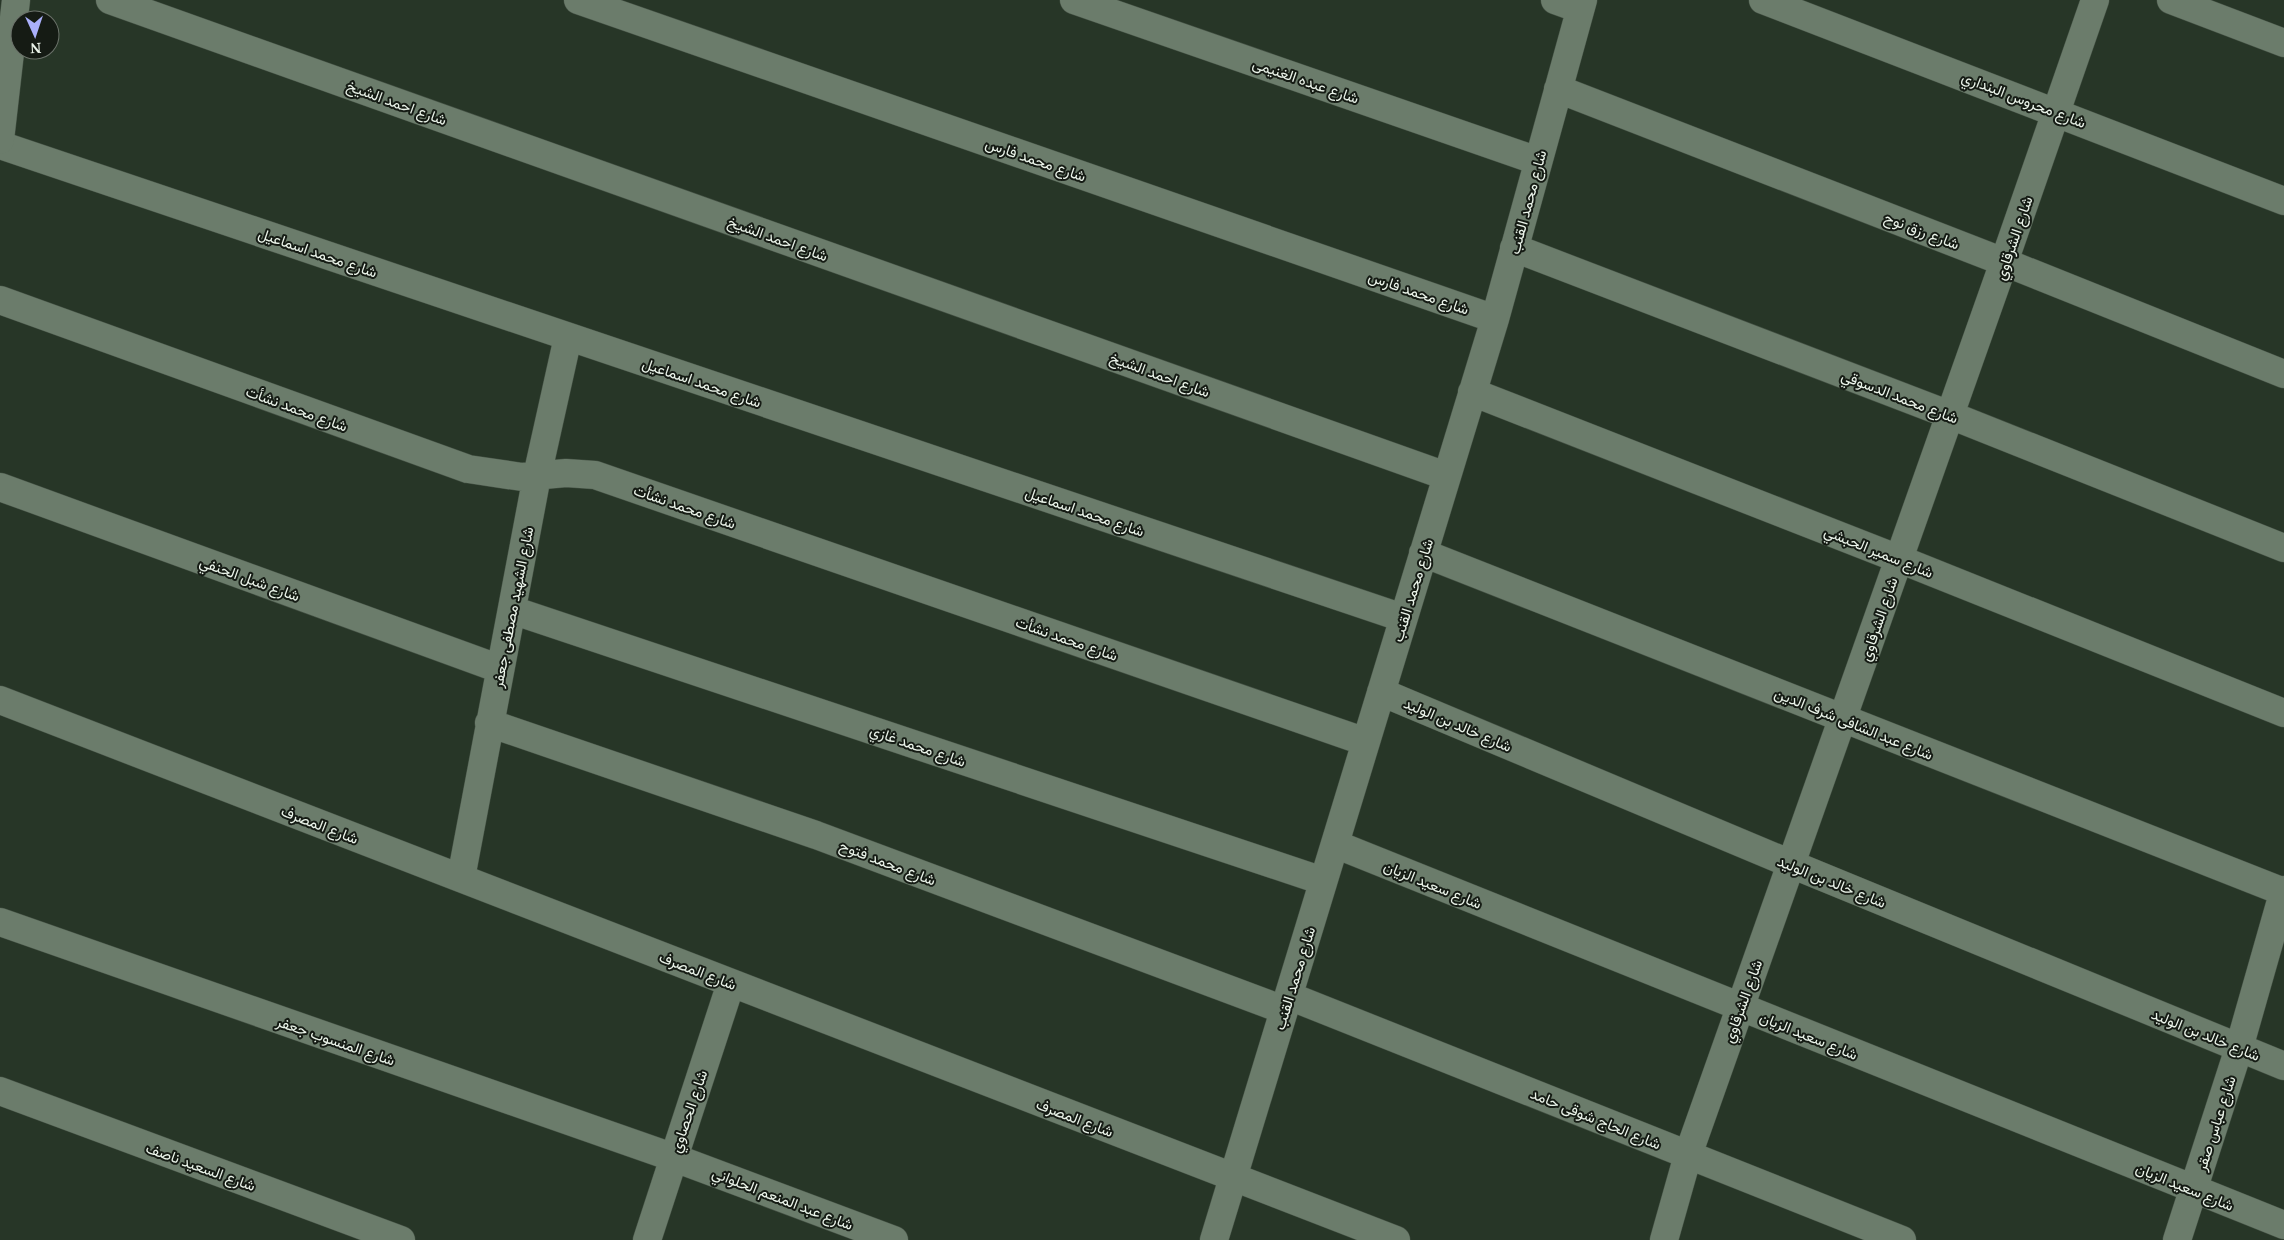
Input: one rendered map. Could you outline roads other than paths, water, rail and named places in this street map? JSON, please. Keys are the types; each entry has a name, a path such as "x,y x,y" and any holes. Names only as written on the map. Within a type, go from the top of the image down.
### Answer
{"street":[{"path":"0,133 16,0"},
{"name":"شارع احمد الشيخ","path":"110,0 1446,476"},
{"name":"شارع محمد فارس","path":"578,0 1495,319"},
{"name":"شارع عبده الغنيمى","path":"1074,0 1538,161"},
{"name":"شارع محروس البنداري","path":"1763,0 2284,201"},
{"name":"شارع الشرقاوي","path":"1664,1240 1688,1154 1950,416 2095,0"},
{"path":"2171,0 2284,43"},
{"name":"شارع محمد القنب","path":"1214,1240 1495,319 1558,89 1573,3"},
{"name":"شارع رزق نوح","path":"1558,89 2004,262 2284,374"},
{"name":"شارع محمد اسماعيل","path":"0,133 568,336 1403,618"},
{"name":"شارع محمد الدسوقي","path":"1514,248 1950,416 2284,548"},
{"name":"شارع محمد نشأت","path":"0,300 468,470 505,476 537,476 566,473 596,475 1366,742"},
{"name":"شارع الشهيد مصطفى جعفر","path":"461,878 537,476 568,336"},
{"name":"شارع سمير الحبشي","path":"1472,392 1899,559 2284,713"},
{"name":"شارع شبل الحنفي","path":"0,487 500,669"},
{"name":"شارع عبد الشافى شرف الدين","path":"1423,553 2284,892"},
{"name":"شارع محمد غازي","path":"512,610 1323,881"},
{"name":"شارع خالد بن الوليد","path":"1381,692 1791,864 2284,1066"},
{"name":"شارع المصرف","path":"0,700 1396,1240"},
{"name":"شارع محمد فتوح","path":"489,723 816,835 1286,1003"},
{"name":"شارع سعيد الزيان","path":"1335,844 2284,1225"},
{"name":"شارع عباس صقر","path":"2177,1240 2239,1048 2284,892"},
{"name":"شارع المنسوب جعفر","path":"0,922 672,1157"},
{"name":"شارع الحصاوي","path":"646,1240 731,983"},
{"name":"شارع الحاج شوقى حامد","path":"1286,1003 1688,1154 1902,1240"},
{"name":"شارع السعيد ناصف","path":"0,1091 402,1240"},
{"name":"شارع عبد المنعم الحلواني","path":"672,1157 894,1240"}]}
